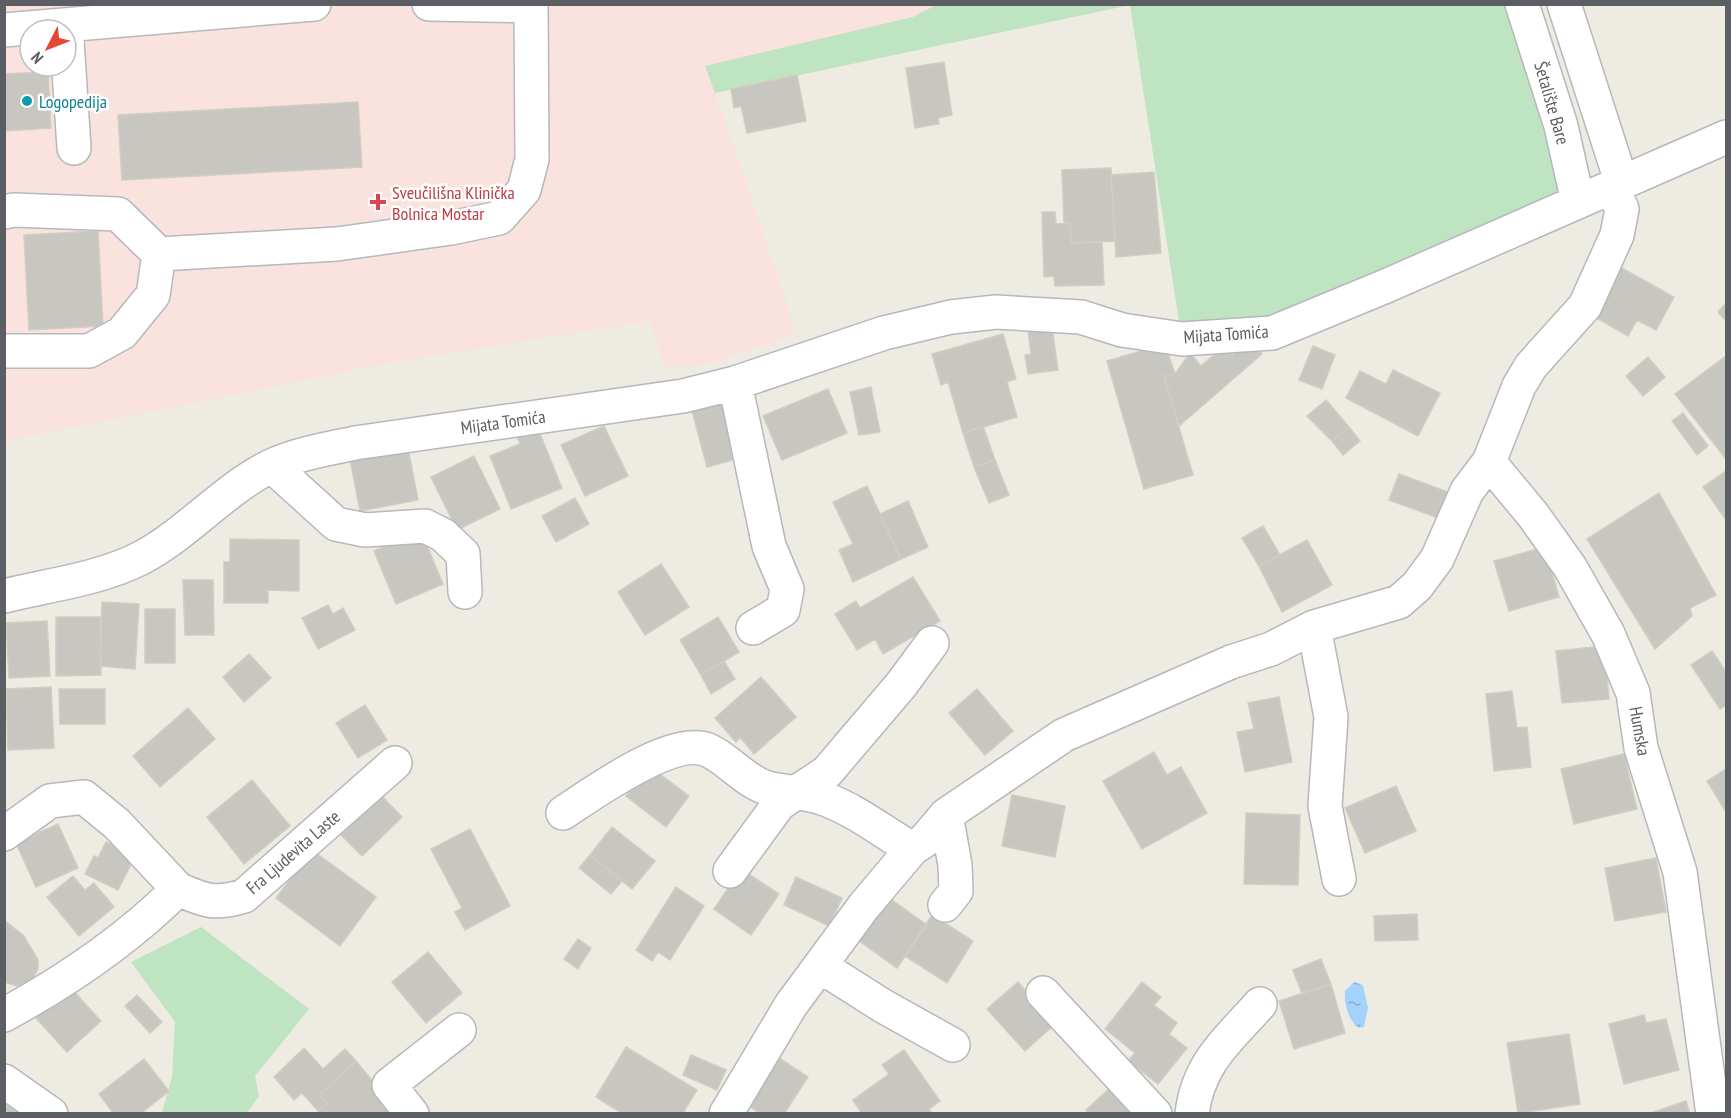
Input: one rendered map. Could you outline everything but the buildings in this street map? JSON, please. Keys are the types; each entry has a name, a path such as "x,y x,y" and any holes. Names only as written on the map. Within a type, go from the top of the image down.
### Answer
{"street":[{"path":"78,24 314,4"},
{"path":"4,212 15,210 118,214 159,254 337,244 451,228 499,218 524,190 531,159 531,5 429,4"},
{"name":"Šetalište Bare","path":"1522,4 1561,126 1578,202"},
{"path":"726,1113 791,1005 864,906 912,849 924,841 946,815 1064,735 1221,666 1271,649 1314,627 1399,602 1417,586 1437,559 1467,491 1489,462 1525,376 1531,366 1585,306 1617,235 1622,209 1617,186 1564,4"},
{"path":"69,78 74,148"},
{"name":"Mijata Tomića","path":"4,596 100,573 139,559 176,537 233,490 272,466 355,443 683,396 735,383 884,333 951,317 996,312 1081,317 1122,330 1182,339 1272,333 1386,286 1726,137"},
{"path":"4,351 89,351 122,333 153,295 159,254"},
{"path":"735,383 769,546 787,589 783,610 753,628"},
{"name":"Humska","path":"1489,462 1533,515 1570,567 1608,633 1633,693 1641,748 1680,872 1714,1034 1713,1113"},
{"path":"272,466 336,524 365,530 425,526 443,535 463,554 465,592"},
{"path":"1314,627 1331,717 1325,806 1339,879"},
{"path":"730,871 779,804 798,793 834,764 895,693 932,643"},
{"path":"563,813 629,770 683,748 709,750 733,769 765,787 823,798 851,810 912,849"},
{"name":"Fra Ljudevita Laste","path":"4,834 50,801 84,797 117,824 178,889 201,900 222,903 244,896 395,763"},
{"path":"945,905 956,891 956,865 946,815"},
{"path":"4,1015 58,985 106,951 178,889"},
{"path":"820,966 883,1006 953,1045"},
{"path":"1043,993 1155,1113"},
{"path":"1192,1113 1195,1090 1203,1070 1260,1004"},
{"path":"412,1113 389,1084 459,1030"},
{"path":"4,1082 48,1113"}],"shaded area":[{"name":"Sveučilišna Klinička Bolnica Mostar","path":"5,5 936,5 914,17 706,66 790,312 794,336 705,365 664,367 650,321 390,363 5,441"}],"green space":[{"path":"936,5 1130,5 715,93 705,66 913,17"},
{"path":"1130,5 1522,5 1578,202 1386,286 1182,341"},
{"path":"201,927 309,1009 255,1076 259,1096 247,1113 162,1113 172,1077 175,1022 131,962"}],"water":[{"path":"1354,982 1363,985 1368,1008 1364,1027 1359,1028 1349,1016 1345,1001 1345,991"}],"place":[{"name":"Logopedija","path":"27,101"},
{"name":"Sveučilišna Klinička Bolnica Mostar","path":"378,202"}]}
